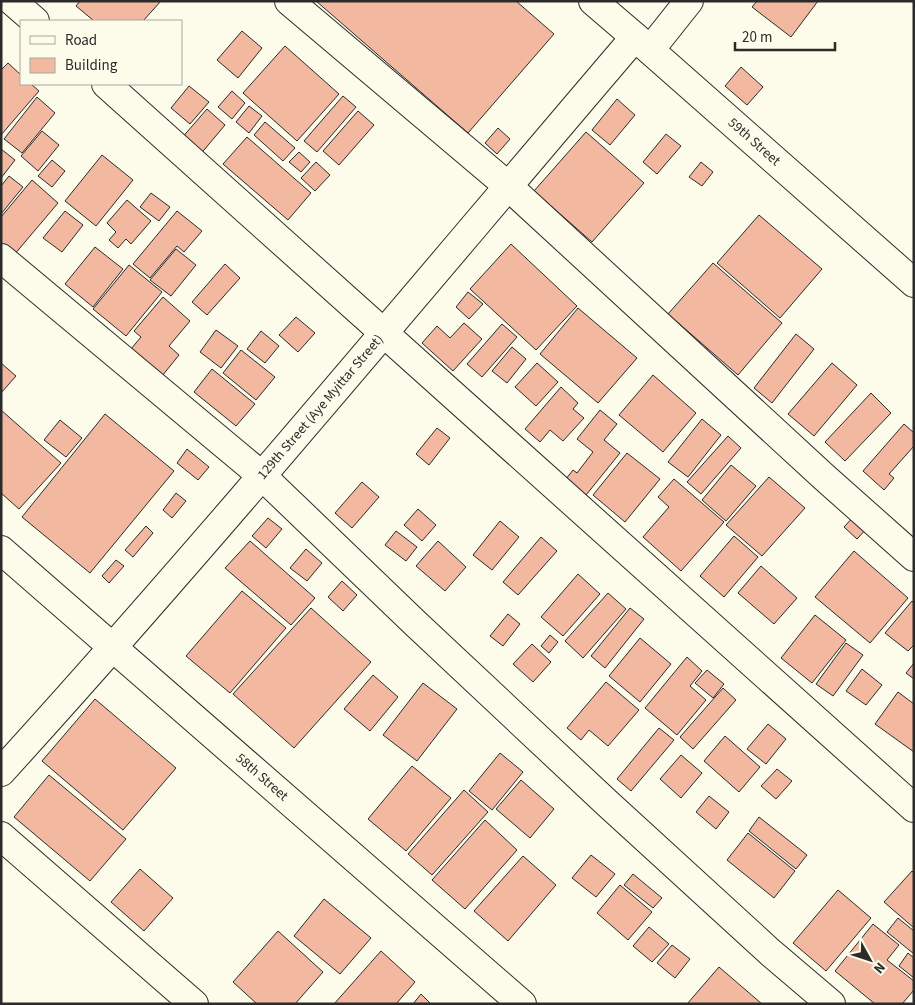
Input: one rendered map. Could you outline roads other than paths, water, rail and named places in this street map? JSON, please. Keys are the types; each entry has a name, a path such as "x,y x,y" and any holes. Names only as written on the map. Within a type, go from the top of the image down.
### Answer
{"street":[{"path":"12,1 34,20"},
{"path":"289,1 508,186 824,477 914,557"},
{"name":"59th Street","path":"593,1 914,283"},
{"name":"129th Street (Aye Myittar Street)","path":"1,772 114,648 385,333 508,186 642,43 690,1"},
{"path":"107,85 914,808"},
{"path":"1,258 261,475 607,803 771,953 831,1004"},
{"name":"58th Street","path":"1,550 522,1004"},
{"path":"1,836 194,1004"}]}
